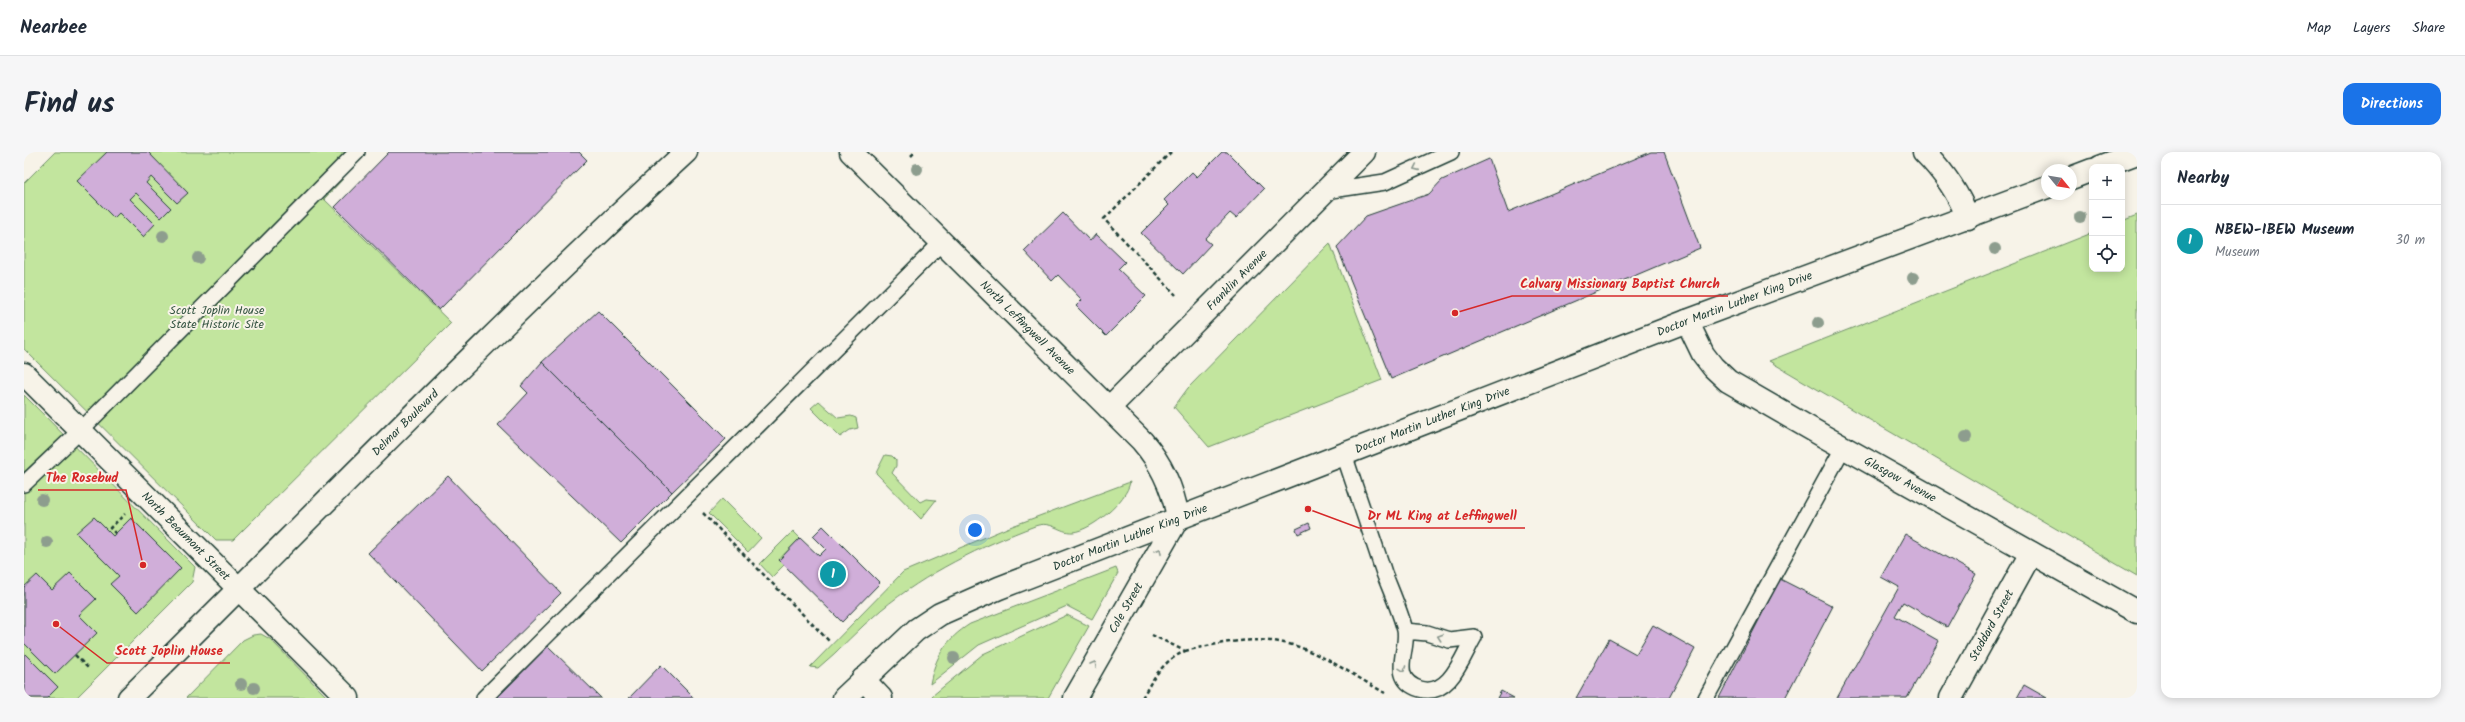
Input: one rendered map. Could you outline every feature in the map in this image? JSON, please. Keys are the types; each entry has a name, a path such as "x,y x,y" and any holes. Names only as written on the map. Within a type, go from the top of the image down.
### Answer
{"street":[{"name":"Delmar Boulevard","path":"129,698 568,262 686,152"},
{"name":"North Leffingwell Avenue","path":"851,152 1142,441 1162,467 1175,500 1178,518"},
{"name":"Franklin Avenue","path":"1109,408 1364,152"},
{"path":"1924,152 1949,181 1968,218"},
{"path":"2107,164 2137,152"},
{"path":"2077,176 2089,171"},
{"name":"Doctor Martin Luther King Drive","path":"844,698 898,646 940,614 999,588 1687,321 1968,218 2041,189"},
{"name":"Glasgow Avenue","path":"1687,321 1703,354 1713,367 1728,381 1843,448 2137,612"},
{"name":"North Beaumont Street","path":"24,374 348,698"},
{"name":"Cole Street","path":"1076,698 1178,518"},
{"name":"Stoddard Street","path":"1952,698 2031,553"},
{"path":"863,679 881,698"}],"lane":[{"path":"24,484 81,430 357,152"},
{"path":"1325,191 1385,182 1451,152"},
{"path":"484,698 942,242"},
{"path":"1706,698 1843,448"},
{"path":"1344,454 1405,631 1400,664 1407,680 1420,689 1436,688 1448,681 1457,670 1462,657 1474,637 1449,640 1427,633 1405,631"}],"path":[{"path":"911,156 915,152"},
{"path":"1171,152 1104,219 1176,295"},
{"path":"686,496 830,642"},
{"path":"116,534 110,528 128,511"},
{"path":"1152,635 1185,651"},
{"path":"1142,698 1155,676 1170,658 1185,651 1229,642 1253,640 1275,642 1299,647 1388,694"},
{"path":"74,655 89,669"}],"green space":[{"name":"Scott Joplin House State Historic Site","path":"55,152 347,152 332,168 343,179 324,199 451,323 233,540 216,540 24,349 24,183"},
{"path":"2137,215 2137,576 1769,361 2089,234 2089,272 2125,272 2125,220"},
{"path":"1330,243 1382,380 1209,447 1174,407 1188,388"},
{"path":"24,395 195,567 192,582 76,698 24,698"},
{"path":"819,401 838,418 851,416 856,418 858,428 850,430 840,437 811,408"},
{"path":"885,455 892,456 896,460 896,466 892,473 920,502 926,499 936,500 921,519 876,473"},
{"path":"1130,482 1127,490 1116,506 1090,526 1081,530 1068,532 1046,525 1035,526 994,542 935,572 881,610 818,668 810,667 903,572 1007,528"},
{"path":"722,499 761,538 748,552 709,513"},
{"path":"793,531 800,538 779,560 784,565 772,577 760,564"},
{"path":"1116,568 1118,573 1092,619 1067,606 979,645 930,684 935,665 948,642 970,624"},
{"path":"1067,615 1089,626 1048,698 933,698 932,696 983,654"},
{"path":"261,634 270,639 328,698 186,698 243,640 253,635"}],"building":[{"path":"107,152 148,152 188,193 177,203 151,177 146,183 171,208 161,218 136,193 130,199 155,224 143,237 119,213 114,218 77,181"},
{"path":"389,152 579,152 587,160 439,310 335,207"},
{"path":"1222,152 1227,152 1264,189 1236,218 1230,213 1205,239 1211,244 1183,274 1141,233 1169,205 1164,200 1192,172 1197,177"},
{"path":"1651,152 1664,152 1700,248 1391,379 1337,247 1366,216 1429,194 1442,180 1489,159 1508,212"},
{"path":"1063,213 1090,241 1096,234 1125,262 1118,269 1146,296 1106,336 1076,306 1082,300 1058,275 1052,281 1024,251"},
{"path":"598,311 726,439 672,492 542,362"},
{"path":"542,362 672,492 621,543 498,425 528,393 521,386"},
{"path":"448,476 561,593 482,671 368,553"},
{"path":"94,517 113,536 131,518 181,568 138,612 110,584 119,576 76,533"},
{"path":"1309,523 1311,528 1298,534 1296,529"},
{"path":"823,526 880,583 842,622 779,560 800,538 819,556 826,549 813,536"},
{"path":"1905,534 1976,574 1947,627 1903,602 1895,616 1939,641 1907,698 1837,698 1899,587 1881,577"},
{"path":"70,573 96,599 79,615 97,633 55,674 24,643 24,587 37,575 52,590"},
{"path":"1780,579 1833,606 1785,698 1719,698"},
{"path":"1653,625 1695,649 1669,698 1576,698 1609,639 1636,654"},
{"path":"548,646 601,698 497,698"},
{"path":"24,653 58,687 47,698 24,698"},
{"path":"661,665 694,698 629,698"},
{"path":"2024,685 2047,698 2017,698"},
{"path":"1501,691 1514,698 1497,698"}],"place":[{"name":"Calvary Missionary Baptist Church","path":"1455,313"},
{"name":"Dr ML King at Leffingwell","path":"1308,509"},
{"name":"The Rosebud","path":"143,565"},
{"name":"NBEW-IBEW Museum","path":"833,574"},
{"name":"Scott Joplin House","path":"56,624"}]}
